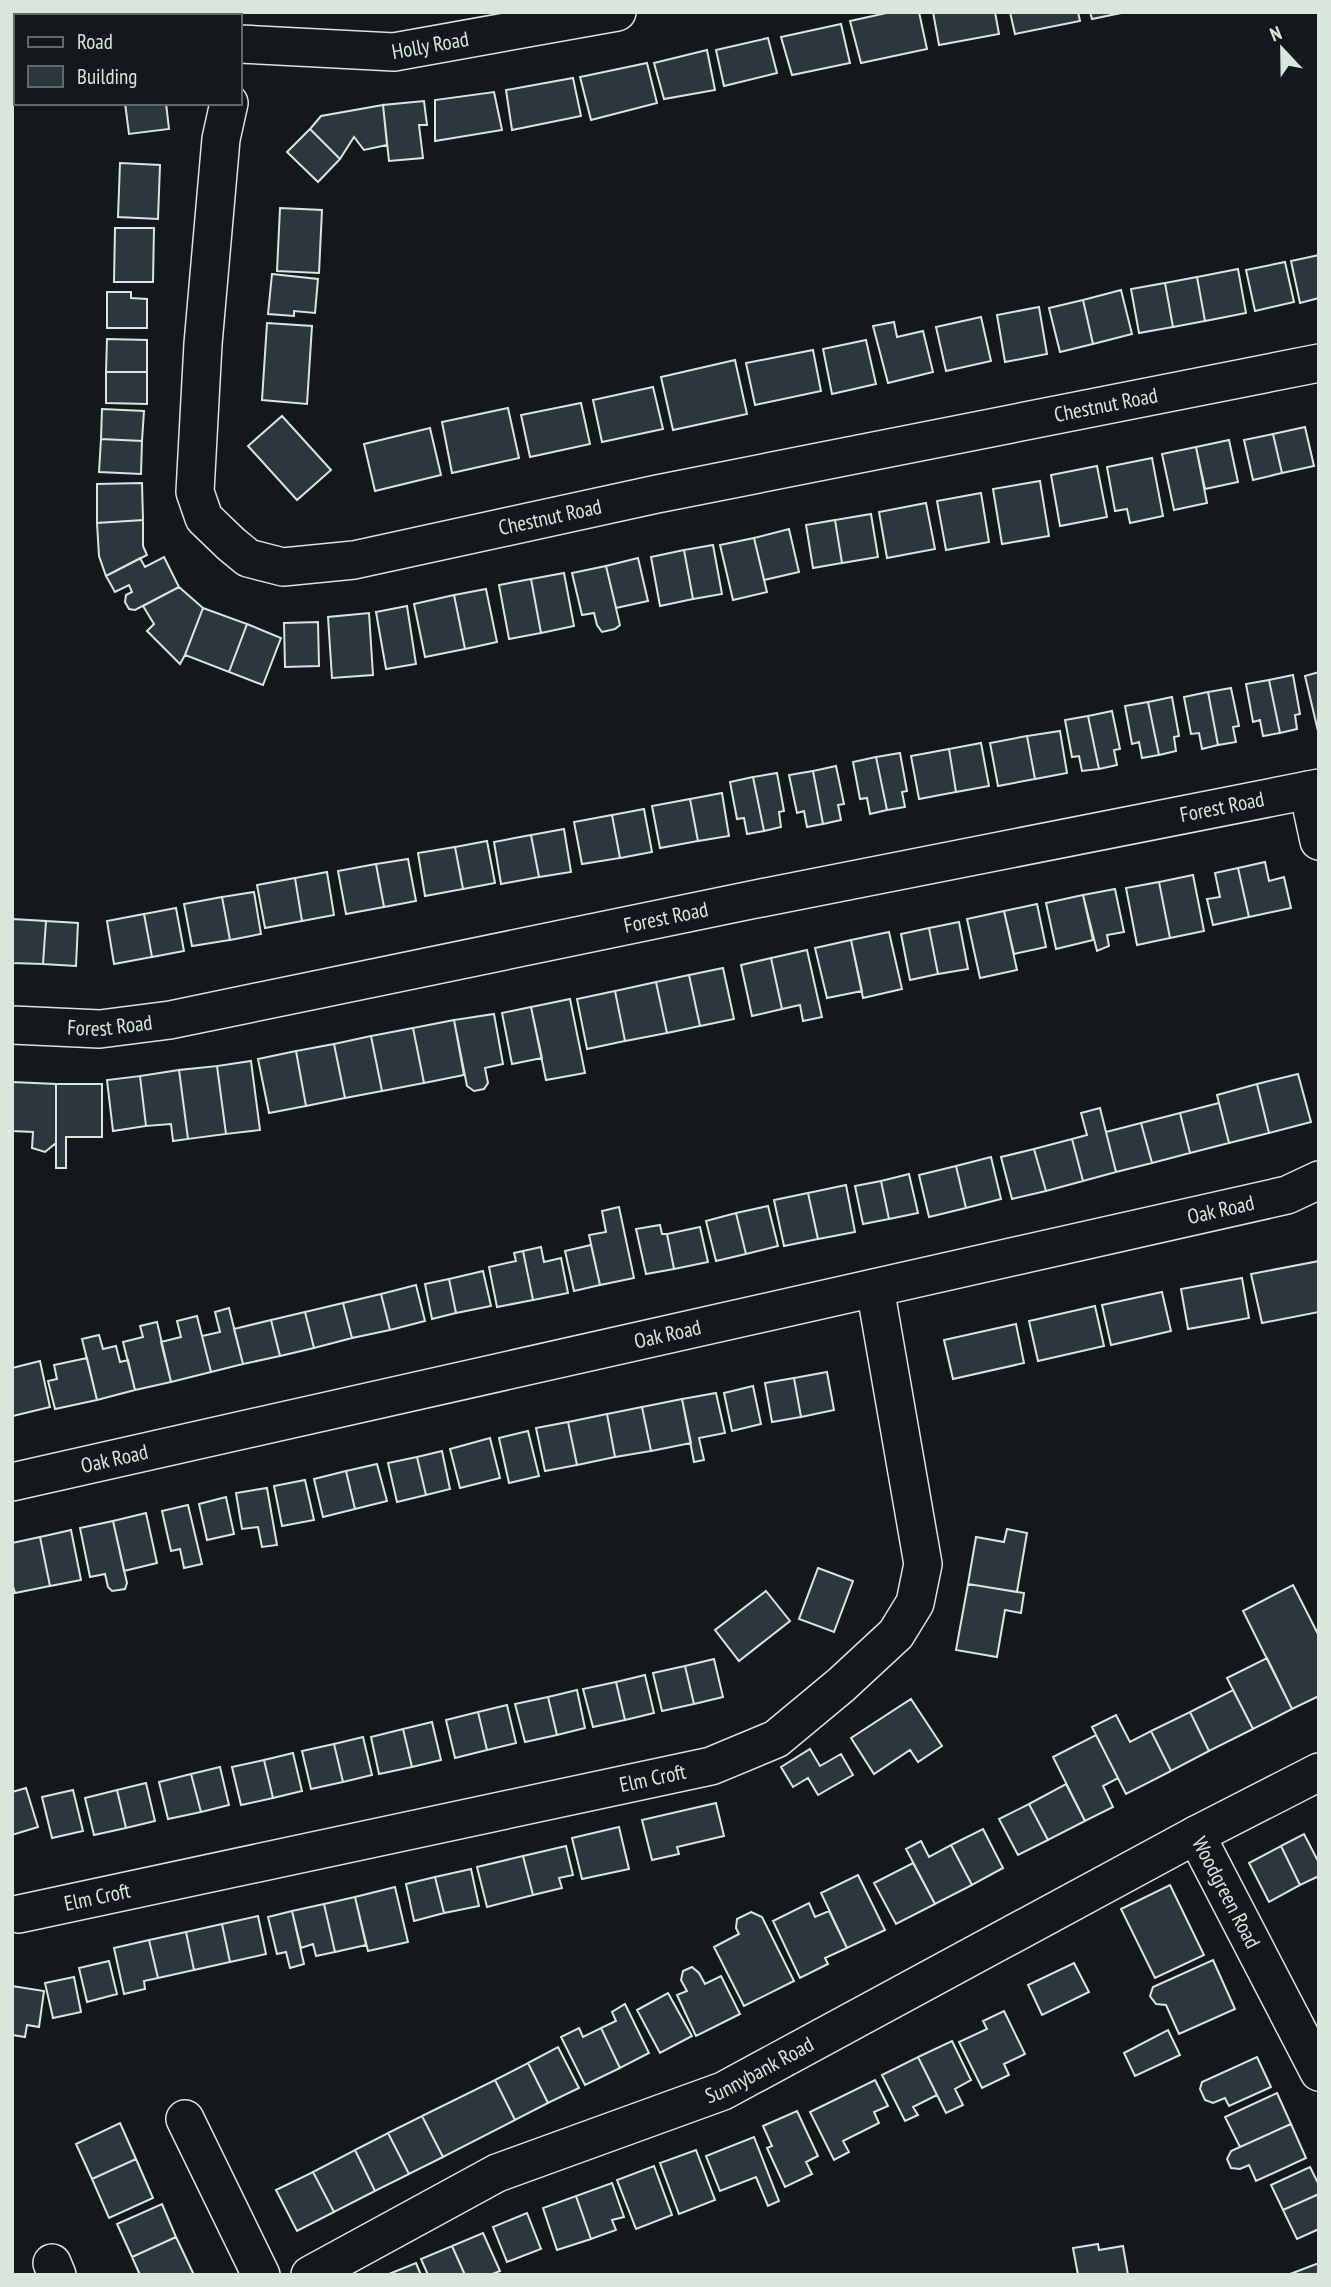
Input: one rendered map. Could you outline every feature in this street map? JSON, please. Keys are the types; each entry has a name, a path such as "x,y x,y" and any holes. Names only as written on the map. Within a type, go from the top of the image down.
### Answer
{"street":[{"name":"Holly Road","path":"242,46 394,52 617,12"},
{"name":"Chestnut Road","path":"229,105 221,139 203,344 195,492 204,518 231,544 248,558 283,567 354,560 657,494 1319,363"},
{"path":"1313,789 1319,841"},
{"name":"Forest Road","path":"12,1025 100,1030 170,1020 751,900 1313,789"},
{"name":"Oak Road","path":"12,1482 1287,1195 1319,1180"},
{"name":"Elm Croft","path":"19,1914 711,1766 776,1739 841,1685 896,1634 915,1603 923,1564 875,1287"},
{"name":"Woodgreen Road","path":"1319,1772 1196,1835 1319,2072"},
{"name":"Sunnybank Road","path":"310,2275 497,2173 723,2091 1196,1835"},
{"path":"185,2119 261,2275"}],"building":[{"path":"891,12 919,12 927,49 861,63 850,21"},
{"path":"933,12 995,12 999,34 939,45"},
{"path":"1010,12 1078,12 1080,21 1015,34"},
{"path":"1090,12 1126,12 1092,19"},
{"path":"841,24 850,63 792,75 781,37"},
{"path":"12,26 14,73 12,72"},
{"path":"768,38 777,73 724,86 716,50"},
{"path":"707,50 715,90 664,99 654,63"},
{"path":"647,63 657,103 591,120 580,77"},
{"path":"573,78 581,116 512,130 506,90"},
{"path":"494,92 502,130 435,141 435,100"},
{"path":"424,101 427,125 419,125 423,158 389,161 383,105"},
{"path":"125,105 166,105 169,129 129,134"},
{"path":"383,105 387,145 364,150 354,137 340,159 310,129 321,116"},
{"path":"310,129 340,159 318,182 287,152"},
{"path":"120,163 160,165 158,219 118,217"},
{"path":"280,208 322,210 319,273 277,271"},
{"path":"115,228 154,228 153,282 114,282"},
{"path":"1319,255 1319,298 1300,303 1291,261"},
{"path":"1285,262 1294,302 1255,311 1246,270"},
{"path":"1238,269 1246,313 1205,321 1197,277"},
{"path":"272,274 318,279 315,313 294,311 294,316 268,314"},
{"path":"1197,277 1205,321 1173,327 1165,283"},
{"path":"1165,283 1173,327 1139,333 1131,289"},
{"path":"1121,290 1132,334 1093,344 1083,300"},
{"path":"107,292 131,292 131,298 147,299 147,328 107,328"},
{"path":"1083,300 1093,344 1060,352 1049,308"},
{"path":"1039,307 1047,354 1005,362 997,315"},
{"path":"981,317 991,361 946,371 936,327"},
{"path":"894,322 897,337 923,331 933,372 888,383 873,326"},
{"path":"267,323 312,326 307,404 262,400"},
{"path":"107,339 147,340 147,372 106,372"},
{"path":"866,340 876,384 832,394 823,349"},
{"path":"813,350 821,391 755,405 746,363"},
{"path":"735,360 747,414 673,430 661,377"},
{"path":"106,372 147,372 147,404 106,403"},
{"path":"653,387 663,429 602,442 593,400"},
{"path":"581,403 590,444 530,457 521,415"},
{"path":"508,408 519,458 452,473 442,422"},
{"path":"102,409 144,411 142,441 101,439"},
{"path":"282,416 331,470 297,500 248,446"},
{"path":"1305,427 1314,466 1282,473 1273,434"},
{"path":"430,428 441,475 375,491 364,444"},
{"path":"1273,434 1282,473 1253,480 1244,440"},
{"path":"101,439 142,441 141,474 99,472"},
{"path":"1229,440 1238,482 1205,489 1196,447"},
{"path":"1196,447 1207,503 1174,510 1162,454"},
{"path":"1152,458 1163,516 1130,523 1127,509 1115,511 1107,467"},
{"path":"1097,466 1107,517 1060,526 1051,475"},
{"path":"1040,481 1049,536 1002,544 993,489"},
{"path":"142,483 143,520 97,523 97,484"},
{"path":"981,493 989,542 946,550 937,501"},
{"path":"926,503 935,549 887,558 879,512"},
{"path":"871,514 878,557 842,563 835,520"},
{"path":"143,520 143,546 147,555 106,576 99,556 97,523"},
{"path":"835,520 842,563 813,568 806,525"},
{"path":"789,529 799,572 764,580 754,538"},
{"path":"754,538 767,592 733,600 720,545"},
{"path":"713,545 722,594 693,599 684,550"},
{"path":"684,550 693,599 660,606 651,557"},
{"path":"164,557 179,587 135,610 129,609 125,602 126,595 132,592 129,585 115,592 106,576 140,558 145,567"},
{"path":"638,558 648,601 616,608 606,566"},
{"path":"606,566 620,625 602,632 594,613 582,615 572,573"},
{"path":"564,573 574,626 541,633 531,579"},
{"path":"531,579 541,633 509,639 499,585"},
{"path":"179,587 203,608 180,664 147,631 154,624 143,606"},
{"path":"486,589 497,642 465,649 454,595"},
{"path":"454,595 465,649 425,657 414,604"},
{"path":"407,606 416,664 386,669 376,612"},
{"path":"203,608 247,624 229,672 185,655"},
{"path":"369,613 373,675 332,678 328,617"},
{"path":"318,622 319,666 285,667 284,623"},
{"path":"247,624 281,638 263,685 229,672"},
{"path":"1319,672 1319,730 1318,731 1305,676"},
{"path":"1293,675 1300,714 1295,715 1297,729 1280,733 1269,680"},
{"path":"1269,680 1280,733 1263,736 1260,720 1253,722 1246,684"},
{"path":"1231,688 1239,726 1233,727 1236,742 1218,745 1208,692"},
{"path":"1208,692 1218,745 1202,749 1199,733 1191,734 1184,697"},
{"path":"1172,697 1179,736 1174,737 1176,751 1159,755 1148,702"},
{"path":"1148,702 1159,755 1142,758 1139,742 1132,744 1125,706"},
{"path":"1112,711 1120,749 1114,750 1117,765 1099,769 1088,716"},
{"path":"1088,716 1099,769 1082,771 1079,756 1072,757 1065,720"},
{"path":"1060,731 1067,773 1035,779 1027,736"},
{"path":"1027,736 1035,779 998,786 990,743"},
{"path":"981,743 989,786 956,792 949,749"},
{"path":"949,749 956,792 919,799 911,756"},
{"path":"900,753 907,791 902,792 905,807 887,810 876,757"},
{"path":"876,757 887,810 870,814 867,798 860,799 853,762"},
{"path":"836,766 844,804 838,805 841,820 823,824 813,771"},
{"path":"813,771 823,824 807,827 804,811 797,813 789,775"},
{"path":"777,773 784,811 779,812 781,827 764,831 753,777"},
{"path":"753,777 764,831 747,834 744,818 737,819 730,782"},
{"path":"722,793 729,836 698,841 690,799"},
{"path":"690,799 698,841 660,848 652,806"},
{"path":"644,809 652,852 620,858 612,815"},
{"path":"612,815 620,858 582,864 574,822"},
{"path":"564,829 571,872 539,877 531,835"},
{"path":"531,835 539,877 501,884 494,842"},
{"path":"487,841 495,883 463,889 455,847"},
{"path":"455,847 463,889 425,896 418,853"},
{"path":"408,859 416,901 384,907 376,864"},
{"path":"1265,862 1269,881 1284,877 1291,908 1249,917 1238,868"},
{"path":"376,864 384,907 346,914 338,871"},
{"path":"1238,868 1249,917 1213,925 1207,899 1220,897 1215,873"},
{"path":"327,872 334,915 302,921 295,878"},
{"path":"1193,875 1204,931 1170,938 1159,882"},
{"path":"295,878 302,921 265,928 257,885"},
{"path":"1159,882 1170,938 1137,945 1126,888"},
{"path":"1115,889 1124,932 1107,935 1109,946 1097,951 1083,895"},
{"path":"254,892 261,934 230,940 222,897"},
{"path":"1083,895 1093,940 1056,949 1046,903"},
{"path":"222,897 230,940 192,946 184,904"},
{"path":"1037,904 1046,947 1014,954 1004,911"},
{"path":"176,908 184,951 152,957 144,914"},
{"path":"1004,911 1017,970 980,978 967,919"},
{"path":"144,914 152,957 114,964 107,921"},
{"path":"12,919 46,921 43,964 12,963"},
{"path":"46,921 78,923 76,966 43,964"},
{"path":"959,922 968,969 938,974 929,928"},
{"path":"929,928 938,974 910,980 901,934"},
{"path":"889,932 902,989 863,998 851,940"},
{"path":"851,940 862,991 827,998 815,948"},
{"path":"807,950 822,1017 803,1021 800,1005 782,1009 771,958"},
{"path":"771,958 782,1009 752,1016 741,965"},
{"path":"723,968 734,1019 700,1026 689,975"},
{"path":"689,975 700,1026 667,1033 656,982"},
{"path":"656,982 667,1033 625,1041 615,991"},
{"path":"615,991 625,1041 587,1049 577,999"},
{"path":"570,999 585,1073 546,1080 531,1007"},
{"path":"531,1007 542,1058 512,1064 502,1013"},
{"path":"494,1014 503,1064 485,1068 488,1083 484,1089 474,1091 467,1086 454,1020"},
{"path":"454,1020 464,1075 424,1083 413,1028"},
{"path":"413,1028 424,1083 382,1091 371,1036"},
{"path":"371,1036 382,1091 345,1098 334,1044"},
{"path":"334,1044 345,1098 306,1106 296,1051"},
{"path":"296,1051 306,1106 269,1113 258,1059"},
{"path":"251,1061 260,1130 226,1134 217,1066"},
{"path":"217,1066 226,1134 188,1139 179,1070"},
{"path":"179,1070 188,1139 173,1141 171,1124 146,1126 140,1076"},
{"path":"1298,1074 1311,1122 1269,1133 1257,1084"},
{"path":"140,1076 146,1126 113,1131 107,1080"},
{"path":"12,1082 56,1084 56,1143 45,1152 32,1148 33,1132 12,1131"},
{"path":"56,1084 102,1084 102,1137 66,1137 66,1168 56,1168"},
{"path":"1257,1084 1269,1133 1229,1143 1217,1095"},
{"path":"1219,1103 1229,1143 1190,1153 1180,1113"},
{"path":"1100,1108 1116,1172 1083,1181 1072,1139 1087,1135 1081,1113"},
{"path":"1180,1113 1190,1153 1152,1163 1141,1123"},
{"path":"1141,1123 1152,1163 1116,1172 1106,1132"},
{"path":"1072,1139 1083,1181 1046,1191 1034,1149"},
{"path":"1034,1149 1046,1191 1012,1199 1001,1157"},
{"path":"991,1157 1001,1199 966,1208 956,1166"},
{"path":"956,1166 966,1208 929,1217 919,1175"},
{"path":"909,1174 918,1213 889,1219 881,1181"},
{"path":"881,1181 889,1219 863,1224 855,1186"},
{"path":"846,1185 855,1232 818,1239 808,1193"},
{"path":"808,1193 818,1239 784,1246 774,1200"},
{"path":"768,1206 778,1246 746,1254 736,1213"},
{"path":"619,1207 634,1278 600,1285 589,1235 606,1232 602,1211"},
{"path":"736,1213 746,1254 716,1261 706,1221"},
{"path":"660,1225 662,1234 667,1234 674,1269 646,1274 636,1229"},
{"path":"700,1227 708,1262 674,1269 667,1234"},
{"path":"591,1245 600,1285 574,1291 565,1251"},
{"path":"541,1247 544,1262 561,1258 568,1293 533,1300 523,1251"},
{"path":"523,1251 533,1300 497,1307 489,1267 516,1261 514,1253"},
{"path":"1319,1261 1319,1312 1262,1323 1251,1274"},
{"path":"483,1271 491,1306 456,1313 449,1279"},
{"path":"1242,1278 1249,1318 1188,1329 1181,1289"},
{"path":"449,1279 456,1313 432,1319 425,1284"},
{"path":"416,1285 425,1321 390,1330 381,1294"},
{"path":"1162,1292 1171,1331 1111,1345 1102,1305"},
{"path":"381,1294 390,1330 352,1338 343,1303"},
{"path":"343,1303 352,1338 314,1348 305,1312"},
{"path":"1095,1306 1104,1346 1038,1361 1029,1321"},
{"path":"229,1308 243,1364 211,1372 202,1336 220,1332 215,1312"},
{"path":"305,1312 314,1348 280,1356 271,1320"},
{"path":"197,1316 211,1372 171,1382 161,1342 181,1337 177,1321"},
{"path":"271,1320 280,1356 243,1364 234,1329"},
{"path":"157,1322 171,1382 135,1390 123,1342 143,1337 140,1326"},
{"path":"1016,1324 1024,1363 953,1379 944,1340"},
{"path":"99,1335 103,1349 116,1346 120,1362 128,1360 135,1390 97,1400 82,1339"},
{"path":"87,1358 97,1400 55,1409 48,1381 57,1379 54,1365"},
{"path":"40,1361 50,1407 13,1416 12,1368"},
{"path":"827,1372 834,1410 801,1417 794,1378"},
{"path":"794,1378 801,1417 772,1422 765,1383"},
{"path":"753,1386 761,1424 732,1431 724,1393"},
{"path":"716,1393 725,1433 699,1438 704,1460 694,1462 682,1399"},
{"path":"682,1399 691,1443 651,1451 642,1407"},
{"path":"642,1407 651,1451 615,1457 607,1414"},
{"path":"607,1414 615,1457 577,1465 568,1422"},
{"path":"568,1422 577,1465 545,1471 536,1428"},
{"path":"528,1431 539,1476 509,1483 499,1438"},
{"path":"490,1438 500,1478 460,1488 450,1449"},
{"path":"442,1451 450,1489 426,1495 417,1457"},
{"path":"417,1457 426,1495 397,1502 388,1463"},
{"path":"377,1464 387,1501 355,1509 346,1471"},
{"path":"346,1471 355,1509 323,1517 314,1479"},
{"path":"305,1480 314,1520 282,1526 274,1486"},
{"path":"267,1488 277,1545 262,1547 258,1527 242,1529 236,1493"},
{"path":"226,1497 234,1534 207,1540 199,1504"},
{"path":"188,1505 202,1564 184,1568 180,1549 171,1551 162,1511"},
{"path":"146,1513 157,1563 124,1571 113,1521"},
{"path":"113,1521 127,1583 125,1589 112,1591 108,1587 105,1574 90,1577 80,1528"},
{"path":"1007,1529 1027,1533 1017,1592 968,1584 976,1537 1004,1542"},
{"path":"71,1530 81,1580 50,1586 40,1537"},
{"path":"40,1537 50,1586 15,1593 12,1583 12,1543"},
{"path":"818,1568 853,1581 834,1632 799,1619"},
{"path":"968,1584 1024,1593 1021,1613 1005,1610 997,1657 956,1650"},
{"path":"1293,1585 1319,1636 1319,1696 1292,1709 1243,1611"},
{"path":"766,1591 790,1621 739,1661 715,1630"},
{"path":"1267,1658 1292,1709 1253,1729 1227,1678"},
{"path":"714,1659 723,1697 694,1704 685,1666"},
{"path":"685,1666 694,1704 662,1711 653,1673"},
{"path":"645,1675 654,1713 625,1720 616,1682"},
{"path":"616,1682 625,1720 593,1727 583,1689"},
{"path":"577,1690 585,1728 557,1735 548,1697"},
{"path":"1233,1690 1253,1729 1209,1751 1190,1712"},
{"path":"548,1697 557,1735 525,1742 515,1704"},
{"path":"911,1699 942,1746 918,1762 910,1750 874,1774 851,1738"},
{"path":"507,1705 516,1743 487,1750 478,1712"},
{"path":"478,1712 487,1750 455,1758 446,1720"},
{"path":"1190,1712 1209,1751 1171,1771 1151,1731"},
{"path":"1116,1715 1130,1742 1151,1731 1171,1771 1126,1794 1092,1727"},
{"path":"432,1722 441,1760 412,1767 403,1729"},
{"path":"403,1729 412,1767 379,1774 371,1737"},
{"path":"1096,1735 1118,1778 1103,1786 1113,1807 1085,1821 1053,1757"},
{"path":"363,1737 372,1775 343,1782 334,1744"},
{"path":"334,1744 343,1782 311,1789 302,1751"},
{"path":"810,1749 820,1766 841,1754 853,1775 818,1795 808,1778 793,1787 781,1767"},
{"path":"293,1753 302,1791 273,1798 264,1760"},
{"path":"264,1760 273,1798 241,1805 232,1767"},
{"path":"220,1767 229,1805 201,1812 191,1774"},
{"path":"191,1774 201,1812 168,1819 159,1782"},
{"path":"146,1783 155,1821 126,1828 117,1790"},
{"path":"1066,1784 1085,1821 1048,1840 1029,1804"},
{"path":"26,1788 38,1827 12,1835 12,1792"},
{"path":"73,1790 83,1831 52,1838 42,1797"},
{"path":"117,1790 126,1828 94,1835 85,1798"},
{"path":"716,1803 724,1836 677,1847 679,1854 652,1860 642,1820"},
{"path":"1029,1804 1048,1840 1018,1855 999,1819"},
{"path":"619,1827 629,1869 582,1879 572,1838"},
{"path":"983,1829 1003,1868 972,1885 951,1845"},
{"path":"1304,1834 1319,1863 1319,1876 1300,1885 1281,1846"},
{"path":"921,1841 929,1857 951,1845 972,1885 935,1904 906,1849"},
{"path":"566,1846 573,1875 559,1878 562,1888 533,1895 523,1856"},
{"path":"1281,1846 1300,1885 1269,1902 1249,1863"},
{"path":"523,1856 533,1895 487,1907 477,1867"},
{"path":"913,1863 935,1904 896,1924 874,1883"},
{"path":"471,1869 479,1906 444,1913 435,1877"},
{"path":"858,1875 885,1930 847,1948 821,1893"},
{"path":"435,1877 444,1913 414,1921 406,1884"},
{"path":"1170,1885 1204,1955 1155,1978 1121,1909"},
{"path":"395,1887 408,1942 368,1951 355,1897"},
{"path":"355,1897 366,1945 335,1952 324,1904"},
{"path":"809,1903 815,1917 829,1911 847,1948 825,1958 828,1964 800,1978 773,1921"},
{"path":"324,1904 335,1952 316,1956 313,1944 301,1948 292,1911"},
{"path":"292,1911 304,1964 290,1968 286,1952 277,1954 268,1917"},
{"path":"751,1912 762,1917 794,1981 744,2006 714,1947 739,1934 736,1928 737,1919"},
{"path":"258,1916 266,1954 230,1962 222,1924"},
{"path":"222,1924 230,1962 194,1970 186,1932"},
{"path":"186,1932 194,1970 158,1978 149,1940"},
{"path":"149,1940 158,1978 144,1981 145,1989 124,1994 114,1948"},
{"path":"1213,1960 1235,2009 1179,2034 1166,2005 1156,2004 1150,1996 1153,1987"},
{"path":"109,1961 117,1994 87,2002 79,1968"},
{"path":"1074,1963 1089,1992 1042,2015 1028,1985"},
{"path":"692,1967 705,1984 721,1976 740,2014 696,2036 677,1995 687,1991 681,1980 683,1971"},
{"path":"74,1977 81,2012 53,2018 45,1983"},
{"path":"12,1986 44,1991 39,2027 27,2025 25,2037 12,2035"},
{"path":"668,1993 692,2036 660,2053 637,2010"},
{"path":"625,2004 649,2053 620,2068 601,2028 616,2021 612,2012"},
{"path":"1004,2011 1025,2054 1004,2064 1009,2075 982,2088 959,2042 987,2029 983,2021"},
{"path":"579,2028 583,2037 601,2028 620,2068 585,2085 561,2037"},
{"path":"1168,2030 1180,2055 1135,2076 1124,2053"},
{"path":"952,2041 971,2080 955,2089 963,2105 946,2113 918,2057"},
{"path":"558,2047 579,2088 548,2103 528,2063"},
{"path":"918,2057 937,2095 913,2107 918,2115 905,2121 882,2075"},
{"path":"1257,2057 1271,2087 1229,2106 1225,2098 1213,2103 1205,2100 1200,2089 1202,2082"},
{"path":"528,2063 548,2103 515,2120 495,2080"},
{"path":"495,2080 515,2120 443,2157 422,2116"},
{"path":"875,2080 888,2106 874,2112 879,2123 843,2141 849,2152 834,2160 810,2112"},
{"path":"1277,2093 1291,2124 1240,2147 1225,2117"},
{"path":"797,2111 818,2156 806,2162 812,2174 785,2187 767,2148 772,2146 763,2126"},
{"path":"422,2116 443,2157 409,2174 388,2133"},
{"path":"120,2123 136,2159 92,2179 76,2144"},
{"path":"1291,2124 1306,2158 1256,2181 1249,2165 1240,2169 1231,2168 1227,2159 1231,2151"},
{"path":"388,2133 409,2174 375,2191 355,2150"},
{"path":"754,2137 779,2201 768,2206 756,2177 720,2191 706,2156"},
{"path":"355,2150 375,2191 334,2212 313,2172"},
{"path":"696,2150 715,2200 679,2214 660,2163"},
{"path":"136,2159 153,2198 109,2218 92,2179"},
{"path":"654,2166 672,2215 636,2229 617,2180"},
{"path":"1310,2167 1319,2185 1319,2194 1283,2210 1271,2185"},
{"path":"313,2172 334,2212 297,2231 276,2190"},
{"path":"612,2183 624,2217 612,2220 616,2230 591,2239 576,2196"},
{"path":"1319,2194 1319,2229 1297,2239 1283,2210"},
{"path":"576,2196 591,2239 557,2250 543,2208"},
{"path":"162,2204 176,2237 132,2257 117,2224"},
{"path":"527,2213 541,2249 507,2262 493,2227"},
{"path":"483,2233 500,2271 490,2275 465,2275 452,2246"},
{"path":"176,2237 194,2275 140,2275 132,2257"},
{"path":"1098,2244 1099,2250 1123,2246 1128,2275 1078,2275 1073,2248"},
{"path":"452,2246 465,2275 428,2275 421,2259"},
{"path":"416,2263 421,2275 389,2275 389,2274"},
{"path":"1319,2263 1319,2275 1290,2275 1290,2274"}]}
